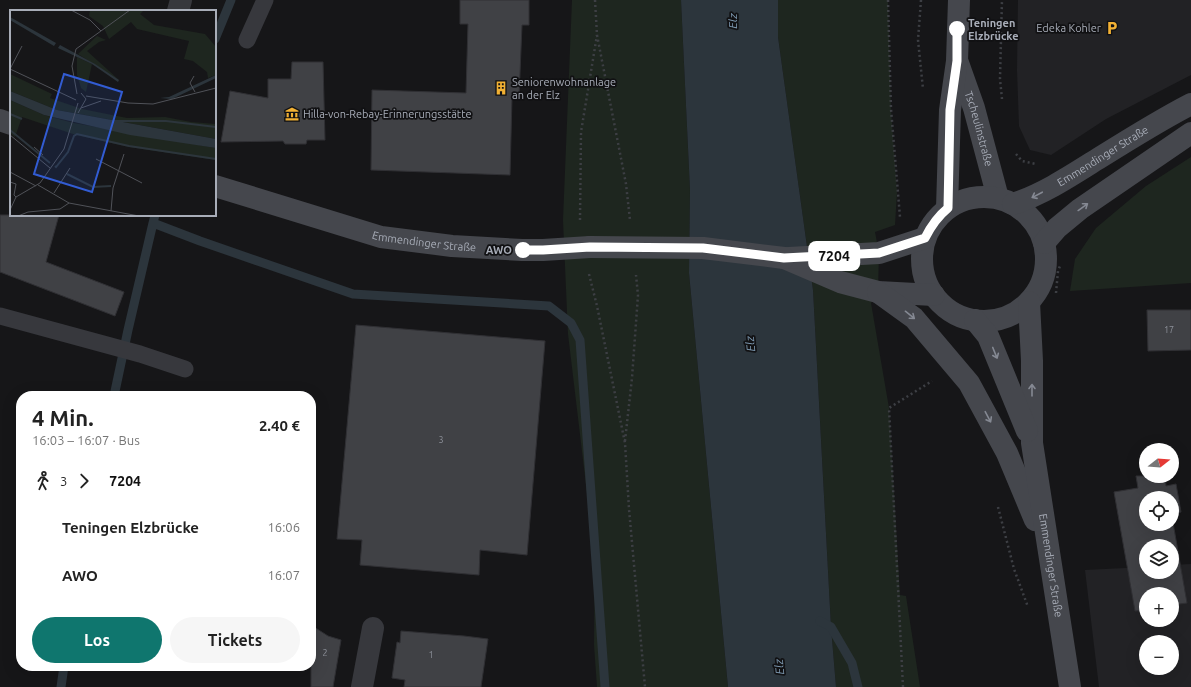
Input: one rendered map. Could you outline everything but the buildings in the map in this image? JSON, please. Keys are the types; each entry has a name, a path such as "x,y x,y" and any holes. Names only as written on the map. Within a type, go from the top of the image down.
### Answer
{"main road":[{"name":"Tscheulinstraße","path":"948,208 950,110 957,61 959,0"},
{"name":"Tscheulinstraße","path":"957,61 1005,201"},
{"name":"Emmendinger Straße","path":"1005,201 1032,198 1062,182 1158,122 1191,104"},
{"path":"0,120 10,124"},
{"path":"1044,243 1057,228 1080,209 1191,133"},
{"name":"Emmendinger Straße","path":"216,186 381,238 452,246 522,250 586,247 703,248 784,258 879,253 925,238"},
{"path":"980,197 1005,201 1027,214 1037,227 1044,243 1046,259 1044,275 1038,289 1029,302 1012,314 994,320 975,320 961,316 944,306 934,295 927,283 923,270 922,254 925,238 939,216 948,208 964,200 980,197"},
{"name":"Emmendinger Straße","path":"784,258 840,282 878,292 934,295"},
{"path":"878,292 914,318 969,383 1007,453 1050,556"},
{"name":"Emmendinger Straße","path":"1029,302 1032,361 1032,443 1070,687"},
{"name":"Emmendinger Straße","path":"975,320 988,336 1032,443"}],"street":[{"path":"178,10 181,0"},
{"path":"362,687 373,628"}],"lane":[{"path":"247,40 265,0"},
{"path":"0,316 140,354 185,369"}],"path":[{"path":"596,0 597,35 626,184"},
{"path":"888,0 890,109 900,219"},
{"path":"921,0 918,40 924,93"},
{"path":"1002,0 1000,79 1002,100"},
{"path":"597,35 581,132 580,218 625,443 629,509 645,687"},
{"path":"1014,152 1022,161 1037,164"},
{"path":"625,443 632,378 638,295"},
{"path":"904,687 889,408 934,380"},
{"path":"997,506 1014,569 1031,613"}],"shaded area":[{"path":"572,0 681,0 690,190 689,273 728,687 597,687 594,645 595,560 568,334 563,220"},
{"path":"778,0 888,0 891,109 897,192 895,225 875,232 879,253 878,292 871,303 889,408 900,595 906,596 920,687 836,687 831,627 813,290 778,37"},
{"path":"1018,0 1191,0 1191,75 1106,119 1051,155 1030,150 1019,126 1017,70"},
{"path":"1191,157 1191,283 1070,291 1075,259 1096,228 1146,186"},
{"path":"1191,564 1191,687 1099,687 1085,570 1139,567 1139,579 1179,579 1179,565"}],"water":[{"name":"Elz","path":"681,0 778,0 778,37 813,290 831,627 836,687 728,687 689,273 690,190"}],"waterway":[{"path":"216,37 231,0"},
{"path":"155,216 153,223 200,241 353,294 549,306 571,323 580,340 605,687"},
{"path":"115,391 153,223"},
{"path":"820,621 831,627 852,663 858,687"},
{"path":"61,687 63,671"}],"bus line":[{"name":"7204","path":"523,250 590,247 703,248 784,258 879,253 925,238 932,225 948,208 950,110 957,61 957,29"}],"place":[{"name":"Edeka Kohler","path":"1112,28"},
{"name":"Teningen Elzbrücke","path":"957,29"},
{"name":"Seniorenwohnanlage an der Elz","path":"501,88"},
{"name":"Hilla-von-Rebay-Erinnerungsstätte","path":"292,114"},
{"name":"AWO","path":"523,250"}]}
